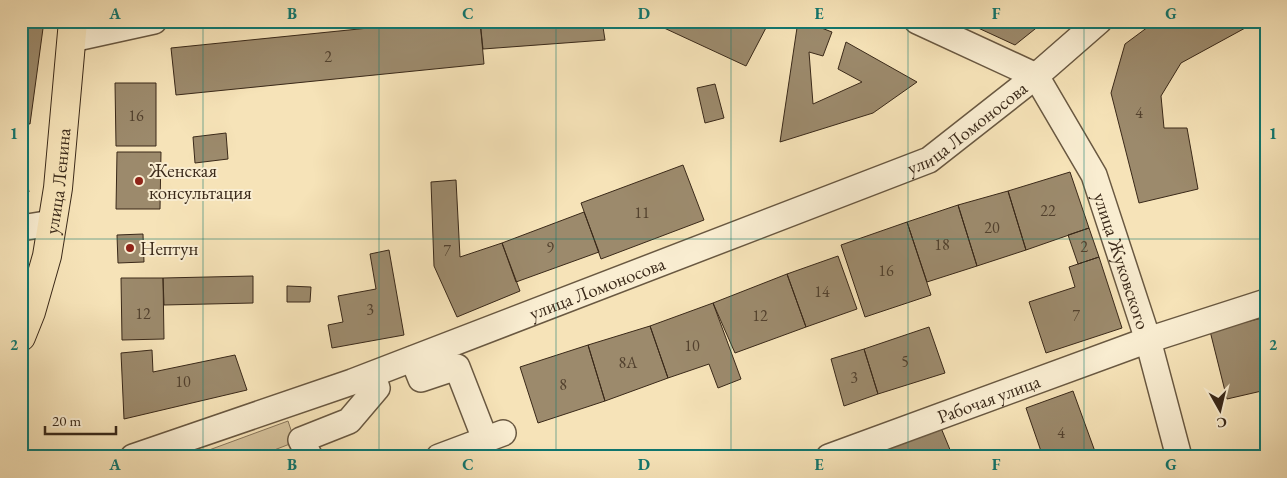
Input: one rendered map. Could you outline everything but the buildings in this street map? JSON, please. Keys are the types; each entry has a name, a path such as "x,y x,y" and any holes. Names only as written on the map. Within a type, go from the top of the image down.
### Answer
{"main road":[{"name":"улица Ленина","path":"21,337 31,312 47,256 58,188 72,30"}],"street":[{"path":"72,30 154,21"},
{"path":"918,21 1036,76"},
{"name":"улица Ломоносова","path":"133,457 372,375 929,160 1036,76 1099,21"},
{"name":"улица Жуковского","path":"1036,76 1094,175 1148,340 1179,457"},
{"path":"21,228 52,223"},
{"name":"Рабочая улица","path":"828,457 1148,340 1266,302"},
{"path":"413,359 421,379 457,367 494,436 439,457"},
{"path":"310,457 301,440 349,421 377,388 372,375"}],"shaded area":[{"path":"288,421 295,442 256,457 190,457"}],"place":[{"name":"Женская консультация","path":"139,181"},
{"name":"Нептун","path":"130,248"}]}
